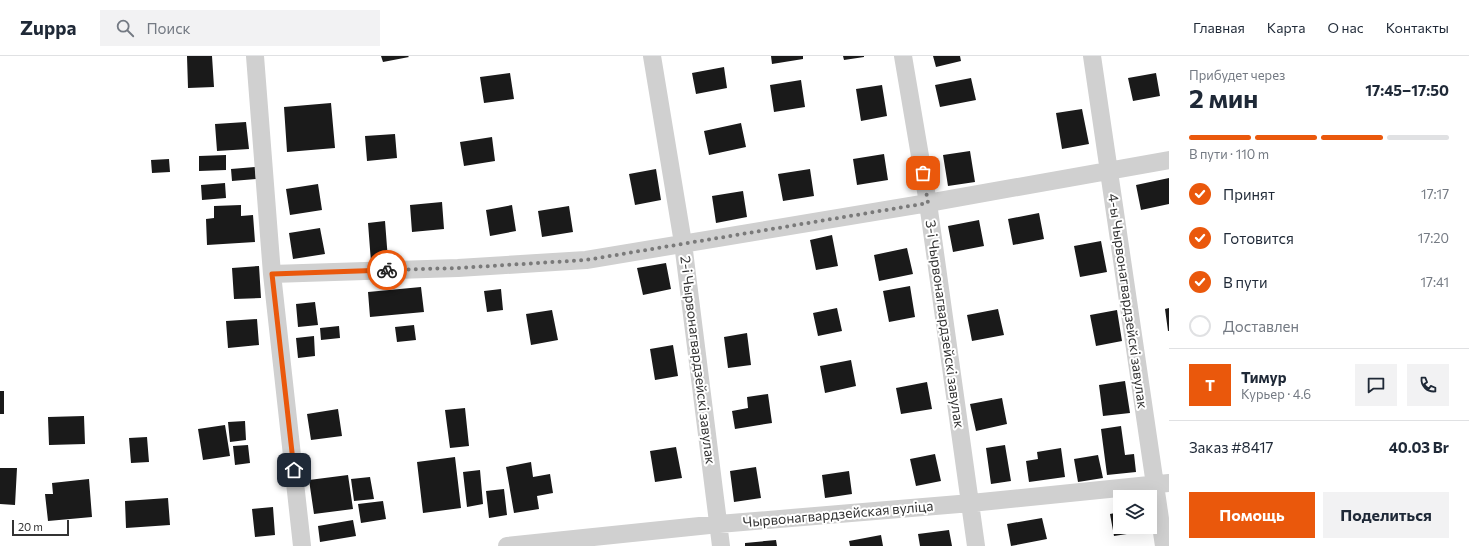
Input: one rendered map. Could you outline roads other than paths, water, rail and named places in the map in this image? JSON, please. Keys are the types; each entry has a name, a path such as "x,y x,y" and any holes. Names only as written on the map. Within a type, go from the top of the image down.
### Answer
{"street":[{"path":"255,56 272,274 302,546"},
{"name":"2-і Чырвонагвардзейскі завулак","path":"652,56 683,243 721,546"},
{"name":"3-і Чырвонагвардзейскі завулак","path":"903,56 928,203 976,546"},
{"name":"4-ы Чырвонагвардзейскі завулак","path":"1092,56 1109,171 1162,484 1164,546"},
{"path":"272,274 458,268 586,260 928,203 1169,160"},
{"name":"Чырвонагвардзейская вуліца","path":"507,546 719,524 971,503 1162,484"}]}
